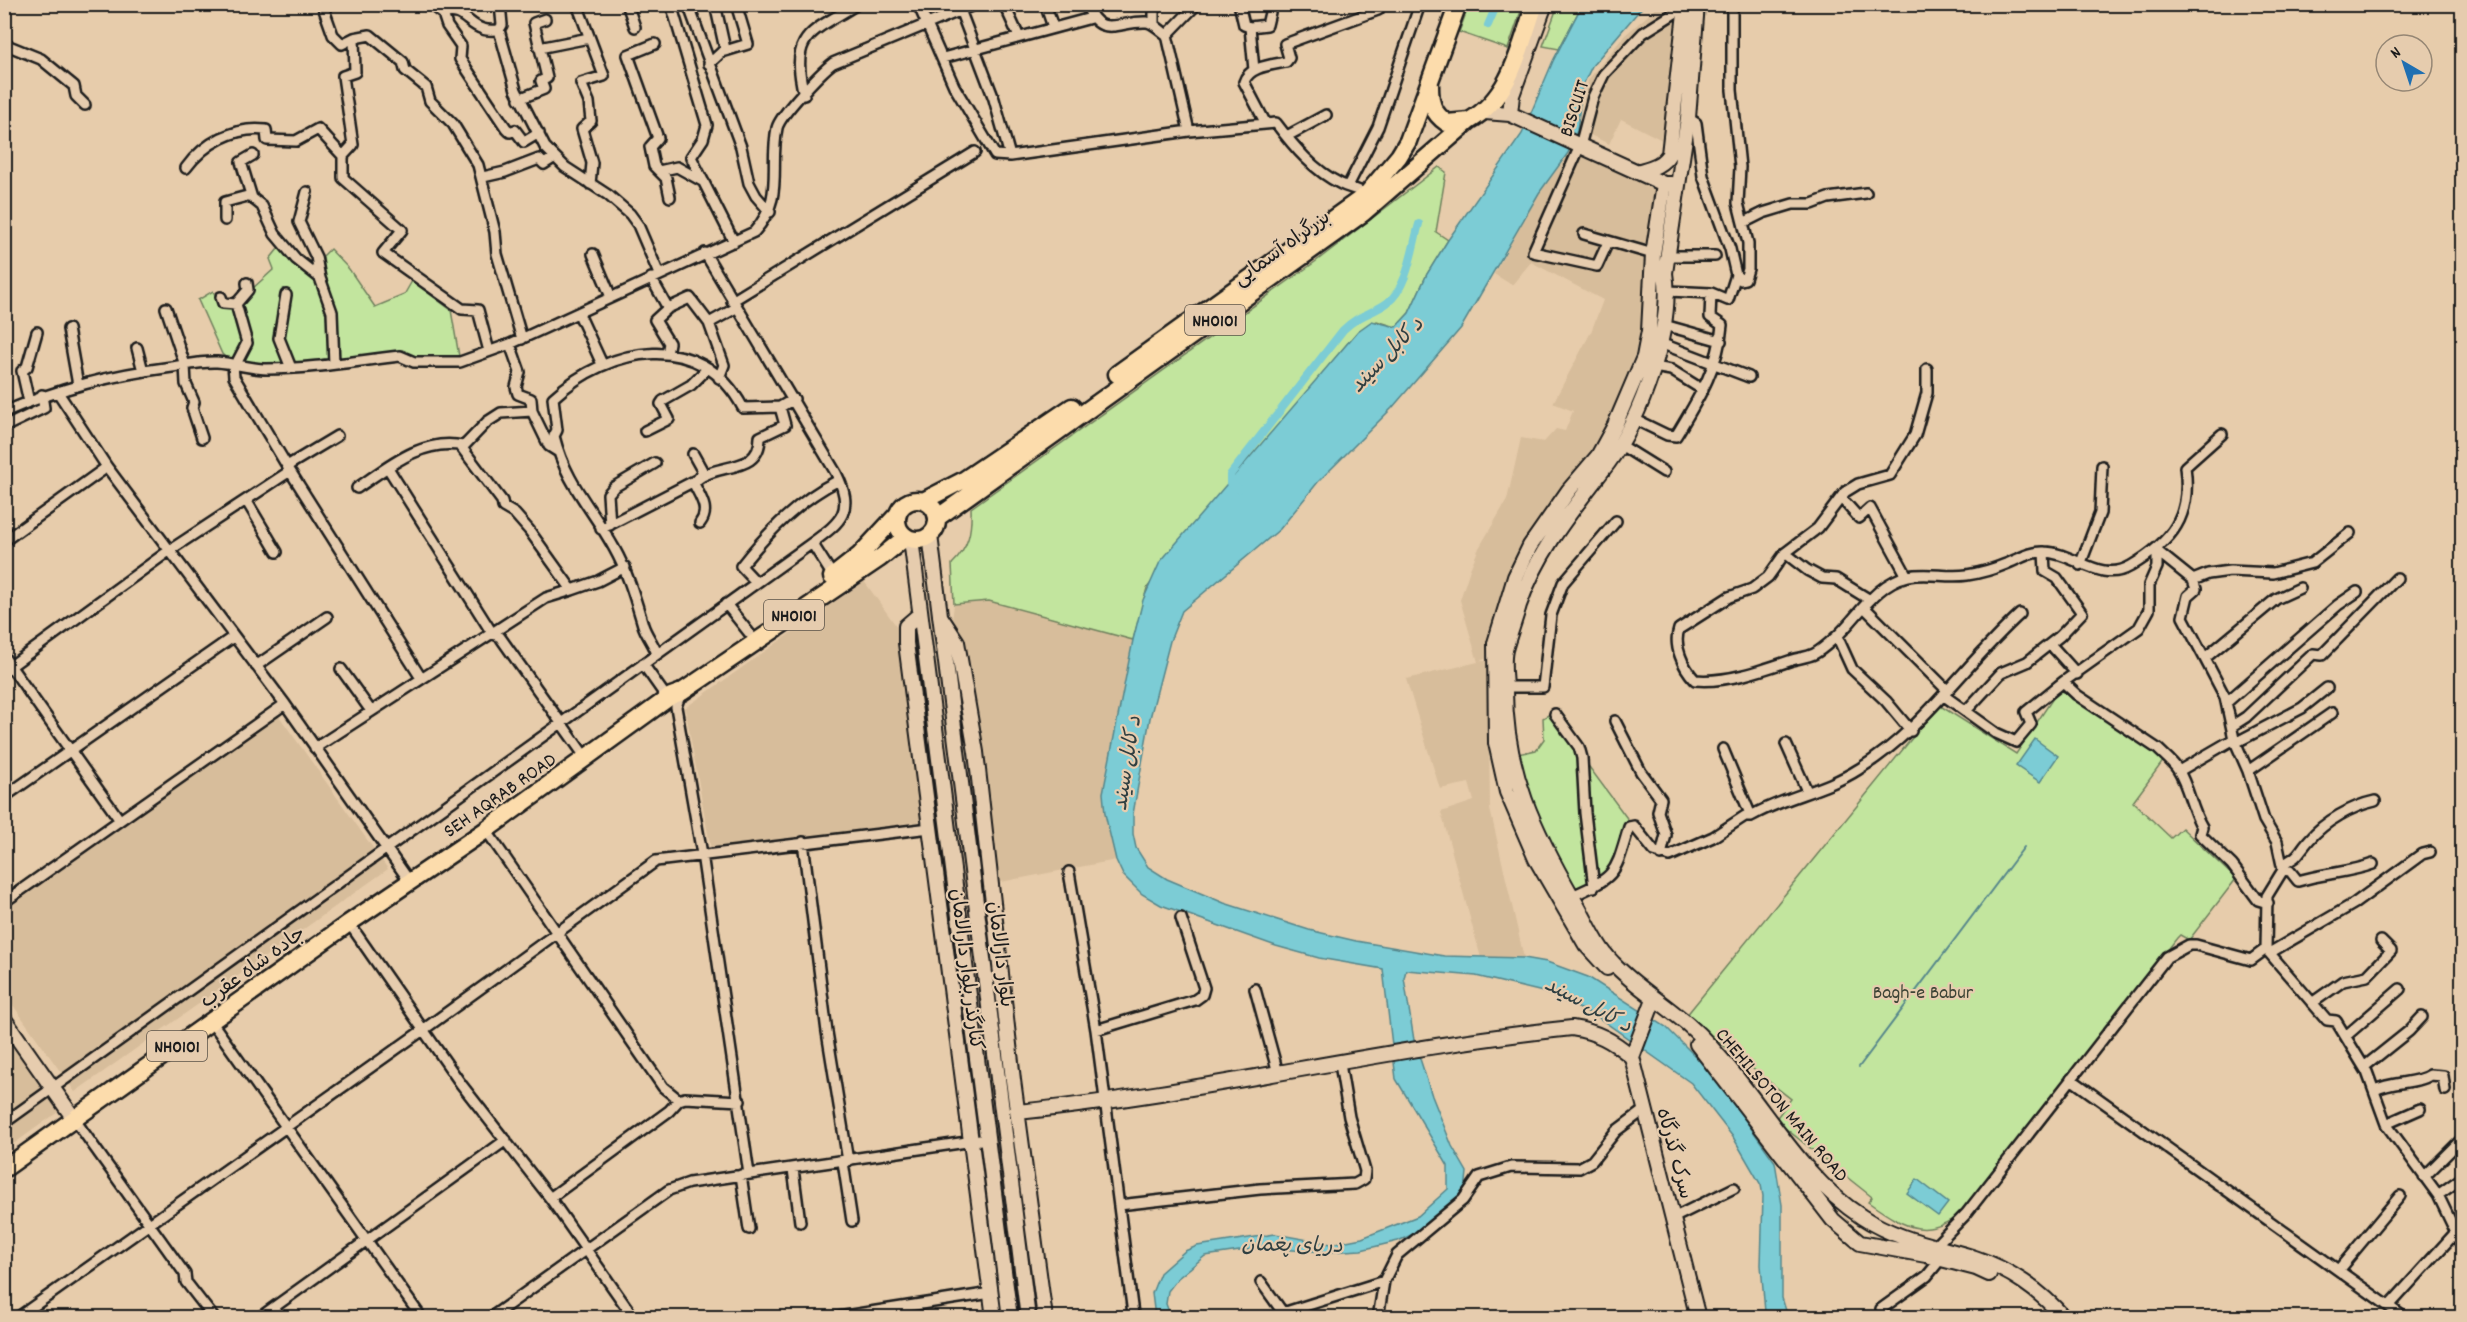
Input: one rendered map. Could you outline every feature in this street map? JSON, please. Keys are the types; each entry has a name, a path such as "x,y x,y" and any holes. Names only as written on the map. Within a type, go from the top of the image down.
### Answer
{"highway":[{"name":"بزرگراه آسمایی","path":"923,501 964,480 1075,404 1280,259 1366,195 1399,156 1408,141 1458,4"},
{"name":"بزرگراه آسمایی","path":"937,518 1344,226 1469,121 1485,112 1506,84 1535,4"},
{"name":"NH0101","path":"1430,78 1431,105 1436,114 1447,123 1469,121"},
{"name":"NH0101","path":"833,576 860,555 910,501 923,501"},
{"path":"923,501 932,507 937,518 930,535"},
{"path":"898,514 898,527 909,538"},
{"name":"NH0101","path":"674,693 909,538 918,540 930,535"},
{"name":"SEH AQRAB ROAD","path":"349,923 486,830 674,693 750,634 833,576"},
{"name":"جاده شاه عقرب","path":"4,1169 349,923"}],"main road":[{"path":"1510,114 1512,95 1545,4"},
{"path":"1609,965 1543,847 1520,790 1509,735 1504,653 1528,579 1543,550 1619,444 1654,367 1664,325 1668,291 1665,273 1688,118 1690,5"},
{"path":"1637,172 1658,165 1665,161 1669,154 1690,5"},
{"path":"1485,112 1510,114 1526,120 1664,184 1679,185"},
{"path":"1609,965 1586,945 1536,859 1507,792 1496,743 1493,661 1495,643 1515,577 1530,546 1598,456 1615,425 1644,357 1649,331 1653,254 1664,184"},
{"name":"بلوار دارالامان","path":"930,535 1028,1317"},
{"name":"بلوار دارالامان","path":"909,538 1010,1317"},
{"name":"کنارگذر بلوار دارالامان","path":"920,614 906,626 994,1317"},
{"name":"کنارگذر بلوار دارالامان","path":"939,615 957,642 976,752 990,884 1045,1317"},
{"name":"CHEHILSOTON MAIN ROAD","path":"1609,965 1651,1007 1691,1036 1833,1220 1860,1244 1930,1251 1980,1260 2020,1280 2051,1303 2064,1317"},
{"path":"1018,1112 1105,1103 1421,1049 1572,1028 1592,1031 1610,1039 1633,1054 1651,1007"},
{"name":"CHEHILSOTON MAIN ROAD","path":"1651,1007 1675,1014 1709,1045 1742,1082 1790,1147 1839,1200 1883,1230 1930,1251 1940,1260 1976,1268 2015,1288 2052,1317"},
{"path":"4,1019 75,1120"},
{"name":"سرک گذرگاه","path":"1633,1054 1644,1110 1698,1317"}],"street":[{"path":"322,4 333,34 342,44 354,38 370,35 398,57 405,70 426,87 430,101 453,124 465,142 483,177 497,254 522,339"},
{"path":"430,4 443,14 447,26 461,46 460,59 506,128 510,132 515,130 524,142 539,133"},
{"path":"501,4 502,25 499,30 519,99 545,147 630,214 638,225 668,308"},
{"path":"577,4 604,76 581,83 590,102 591,121 582,129 592,162 590,184"},
{"path":"627,4 635,27"},
{"path":"671,4 707,125 703,139 692,158 734,242"},
{"path":"688,4 741,147 749,183 756,196 770,212"},
{"path":"715,4 724,51"},
{"path":"709,64 724,51 748,44 736,4"},
{"path":"804,94 798,58 802,44 812,31 857,4"},
{"path":"918,4 954,86 995,155 1010,156 1189,131 1265,122 1276,123 1292,146 1313,165 1342,185 1357,188 1366,195"},
{"path":"4,412 42,395 58,394 78,385 142,371 218,362 234,366 291,368 400,356 414,362 460,362 522,339 579,315 655,276 754,232 770,212 774,197 777,128 783,114 804,94 817,75 833,63 926,25 960,7 976,4"},
{"path":"1004,4 1019,37"},
{"path":"1045,4 1053,27"},
{"path":"1086,4 1091,18 1108,28 1146,22 1167,35 1189,131"},
{"path":"1154,4 1154,26"},
{"path":"1167,35 1197,4"},
{"path":"1239,4 1244,25 1250,27 1267,25 1272,4"},
{"path":"1265,122 1244,82 1246,76 1254,70 1286,62 1289,58 1285,44 1329,27 1338,27 1357,16 1378,10 1377,4"},
{"path":"1348,186 1378,127 1420,4"},
{"path":"1732,4 1732,90 1740,167 1738,203 1748,243 1748,269 1745,279 1742,280 1736,275"},
{"name":"BISCUIT","path":"1608,242 1597,266 1545,252 1533,252 1604,74 1643,33 1690,5"},
{"path":"960,7 994,99 1010,156"},
{"path":"443,14 459,12 482,29 499,30"},
{"path":"943,58 1091,18"},
{"path":"519,99 544,89 541,81 547,78 534,23 545,19"},
{"path":"1250,27 1254,70"},
{"path":"354,38 355,72 343,76 353,145 343,156 343,178 402,230 383,253 462,309 478,310 489,351"},
{"path":"539,48 589,38"},
{"path":"4,44 41,59 74,86 76,96 85,105"},
{"path":"655,44 628,55 658,138 650,147 654,166 666,178 670,197"},
{"path":"1287,136 1326,115"},
{"path":"1668,291 1711,293 1728,300 1736,275 1730,249 1703,176 1696,123 1688,118"},
{"path":"186,168 194,157 216,141 244,129 266,130 267,140 296,141 318,129 343,156"},
{"path":"709,323 975,152"},
{"path":"253,155 241,162 251,195 262,206 274,234 296,259 320,278"},
{"path":"483,177 505,172 539,159 544,164 555,157"},
{"path":"659,171 677,167 704,182"},
{"path":"307,192 299,222 316,257 320,278 332,312 334,364"},
{"path":"1743,223 1763,213 1793,204 1812,204 1828,198 1866,193"},
{"path":"225,220 225,202 251,195"},
{"path":"1584,234 1653,254"},
{"path":"4,1123 387,851 812,543 842,518 846,502 839,480 794,399 734,305 705,253"},
{"path":"593,254 611,297"},
{"path":"1668,256 1715,256"},
{"path":"236,304 248,290 247,284"},
{"path":"1632,418 1667,435 1676,436 1703,390 1715,363 1721,341 1722,325 1710,317 1711,293"},
{"path":"286,295 279,338 291,368"},
{"path":"221,297 223,303 236,304"},
{"path":"667,354 669,343 655,320 668,308 690,298 709,323 724,365 719,378"},
{"path":"236,304 247,343 234,366 234,377 288,469 421,678"},
{"path":"166,308 185,365 186,384 194,402 192,408 202,438"},
{"path":"579,315 602,364"},
{"path":"1664,325 1721,341"},
{"path":"68,329 78,385"},
{"path":"29,402 22,371 27,367 37,332"},
{"path":"1660,343 1749,378"},
{"path":"510,344 520,372 516,387 518,394 531,399 532,411 549,446 557,451"},
{"path":"137,348 142,371"},
{"path":"657,654 644,626 641,608 625,567 606,527 574,490 557,451 554,436 557,430 553,398 570,383 602,364 623,356 667,354 688,359 708,368 734,391 743,408 780,406 794,399"},
{"path":"1654,367 1671,370 1703,390"},
{"path":"645,431 669,419 661,404 663,401 691,385 708,368"},
{"path":"1927,369 1927,393 1915,435 1890,475 1858,484 1845,492 1842,499 1818,528 1785,552 1768,577 1752,589 1729,597 1679,629 1677,636 1683,668 1695,680 1766,669 1814,654 1837,636 1890,583 1907,576 1965,576 2030,554 2044,552 2061,555 2092,569 2121,570 2157,551 2177,526 2188,492 2185,467 2222,434"},
{"path":"58,394 107,467 285,704 410,882"},
{"path":"4,427 44,408 42,395"},
{"path":"606,527 709,471 752,460 760,451 760,437 785,425 780,406"},
{"path":"357,488 388,468 434,444 463,446 487,422 501,413 532,411"},
{"path":"8,668 170,550 337,436"},
{"path":"1619,444 1664,472"},
{"path":"463,446 502,501 502,507 515,514 529,530 572,590"},
{"path":"693,454 703,472 694,484 705,506 705,516 700,523"},
{"path":"606,527 608,494 614,487 655,463"},
{"path":"2080,565 2100,513 2102,466"},
{"path":"4,542 107,467"},
{"path":"388,468 492,633 500,637 586,758"},
{"path":"756,582 741,566 763,539 798,505 839,480"},
{"path":"1842,499 1859,518 1870,508 1907,576"},
{"path":"246,500 277,552"},
{"path":"1505,687 1543,687 1551,615 1563,583 1616,521"},
{"path":"2193,580 2208,574 2230,571 2273,573 2312,563 2350,533"},
{"path":"812,543 833,576"},
{"path":"1785,552 1807,570 1822,578 1836,579 1867,604 1945,692 1966,711 2004,738 2016,742 2031,724 2026,712 2116,642 2139,628 2149,610 2149,585 2157,567 2157,551"},
{"path":"2157,551 2193,580 2196,589 2188,596 2183,617 2227,702 2234,741 2248,771 2264,820 2277,842 2282,867"},
{"path":"1966,711 2001,673 2027,662 2050,644 2082,613 2057,578 2045,571 2044,552"},
{"path":"315,748 546,598 598,581 625,567"},
{"path":"2232,726 2246,717 2313,654 2322,655 2397,578"},
{"path":"2205,657 2276,599 2300,588"},
{"path":"2227,702 2338,605 2357,592"},
{"path":"726,604 750,634"},
{"path":"1661,855 1674,854 1713,837 1745,816 1751,816 1807,791 1825,788 1861,768 1911,731 2019,614"},
{"path":"256,666 327,617"},
{"path":"1837,636 1852,669 1886,702 1911,731"},
{"path":"4,797 233,637"},
{"path":"2050,644 2077,674"},
{"path":"4,657 8,668 119,819"},
{"path":"643,664 674,693 702,854 740,1101 748,1229"},
{"path":"341,669 371,711"},
{"path":"2063,682 2077,695 2158,749 2179,771 2195,815 2202,827 2200,834 2232,865 2258,900 2268,903"},
{"path":"2179,771 2302,708 2327,688"},
{"path":"4,902 285,704"},
{"path":"2248,771 2332,713"},
{"path":"1555,714 1579,747 1582,759 1585,813 1594,886"},
{"path":"1615,721 1641,772 1661,799 1658,812 1666,835 1661,855"},
{"path":"1786,744 1807,791"},
{"path":"1724,749 1751,816"},
{"path":"2375,801 2361,804 2325,826 2308,840 2299,856 2282,867 2267,896 2269,950 2327,1020 2336,1020 2347,1035 2375,1090 2386,1124 2438,1195 2463,1245"},
{"path":"1572,896 1594,886 1612,874 1619,865 1629,827 1634,826 1661,855"},
{"path":"17,1317 423,1030 656,861 930,828"},
{"path":"486,830 663,1087 679,1100"},
{"path":"803,842 852,1221"},
{"path":"1930,1251 1966,1214 2167,957 2189,945 2196,945 2251,960 2355,903 2422,854 2430,852"},
{"path":"2282,867 2290,871 2298,881 2324,873 2344,873 2373,864"},
{"path":"1069,872 1096,1030 1133,1314"},
{"path":"1096,1030 1195,1000 1202,995 1204,988 1181,918"},
{"path":"349,923 423,1030 550,1198 584,1250 634,1317"},
{"path":"2312,1003 2343,981 2367,976 2374,970 2391,951 2380,941"},
{"path":"1255,989 1278,1073"},
{"path":"2347,1035 2400,989"},
{"path":"2364,1067 2409,1031 2422,1017"},
{"path":"211,1021 419,1317"},
{"path":"1119,1204 1260,1190 1355,1184 1364,1179 1365,1171 1349,1117 1340,1064"},
{"path":"2375,1090 2397,1082 2424,1079 2430,1075 2443,1076 2445,1090"},
{"path":"2071,1079 2405,1317"},
{"path":"550,1198 669,1111 679,1100 685,1098 740,1101"},
{"path":"2386,1124 2420,1109"},
{"path":"1378,1317 1384,1281 1405,1246 1463,1200 1479,1177 1511,1167 1579,1168 1592,1161 1616,1131 1644,1110"},
{"path":"75,1120 185,1274 186,1282 214,1317"},
{"path":"490,1317 669,1190 689,1183 845,1162 987,1139"},
{"path":"2424,1177 2463,1139"},
{"path":"259,1317 506,1140"},
{"path":"793,1168 800,1222"},
{"path":"2438,1195 2463,1178"},
{"path":"1673,1218 1734,1188"},
{"path":"2340,1269 2400,1196"},
{"path":"2389,1306 2457,1231"},
{"path":"1881,1309 1927,1276 1940,1260"},
{"path":"1262,1282 1281,1310 1286,1312 1384,1281"},
{"path":"832,1317 991,1293"}],"shaded area":[{"path":"1660,5 1674,5 1677,17 1662,140 1621,119 1609,144 1580,130 1588,80 1625,35"},
{"path":"1572,144 1588,156 1656,190 1640,341 1605,427 1510,577 1490,657 1480,661 1493,661 1496,731 1489,733 1490,809 1524,958 1481,958 1441,812 1474,801 1469,783 1440,789 1406,679 1478,662 1460,600 1470,569 1479,548 1507,500 1521,438 1544,442 1556,429 1565,431 1573,411 1553,403 1591,332 1603,300 1531,262 1512,285 1494,274 1533,203"},
{"path":"864,581 897,627 905,648 924,821 711,850 685,708"},
{"path":"989,601 1133,640 1103,792 1105,814 1116,860 990,884 951,630 954,604"},
{"path":"279,716 388,869 75,1092 5,994 4,911"},
{"path":"4,1035 58,1112 5,1150 4,1150"}],"green space":[{"path":"1469,5 1523,5 1508,49 1459,32"},
{"path":"1558,5 1582,5 1559,49 1543,46"},
{"path":"1439,167 1446,172 1436,232 1448,240 1427,274 1409,313 1396,327 1377,321 1358,331 1352,338 1220,495 1147,588 1133,640 989,601 954,604 952,564 966,545 971,524 971,508 1315,262"},
{"path":"282,244 319,284 325,279 323,256 330,249 349,269 375,307 404,295 412,281 451,310 460,362 405,357 319,366 233,365 222,354 198,300 213,291 219,303 241,299 274,269 270,259"},
{"name":"Bagh-e Babur","path":"2059,689 2164,760 2133,802 2171,838 2182,828 2236,879 2189,940 2180,935 2177,938 1969,1206 1942,1225 1918,1228 1906,1225 1868,1202 1872,1197 1775,1120 1791,1099 1686,1016 1939,705 2016,754"},
{"path":"1550,714 1632,825 1622,861 1614,878 1603,887 1574,900 1543,847 1513,755 1536,750 1544,739 1543,718"}],"water":[{"path":"1582,5 1644,5 1592,66 1582,87 1577,131 1568,153 1539,193 1461,328 1392,408 1318,482 1280,529 1182,611 1170,641 1150,718 1133,814 1133,834 1136,848 1148,867 1167,879 1224,903 1309,930 1356,941 1444,956 1524,958 1547,962 1588,977 1666,1027 1712,1073 1775,1162 1782,1205 1782,1298 1788,1317 1767,1317 1765,1312 1761,1265 1763,1196 1761,1185 1733,1137 1691,1083 1596,1016 1543,992 1476,976 1406,970 1404,978 1414,1040 1432,1096 1452,1146 1467,1172 1465,1192 1418,1232 1398,1241 1361,1250 1327,1252 1260,1248 1205,1256 1178,1278 1168,1291 1166,1304 1171,1317 1155,1317 1152,1293 1160,1273 1185,1251 1197,1246 1275,1234 1331,1244 1362,1238 1418,1216 1448,1189 1448,1166 1396,1079 1383,969 1319,958 1276,946 1161,905 1142,894 1123,875 1116,860 1105,814 1103,793 1133,640 1143,600 1160,562 1358,331 1372,321 1396,327 1409,313 1427,274 1448,240 1522,134 1553,61"},
{"path":"2035,739 2058,756 2040,782 2016,766"},
{"path":"1917,1179 1948,1203 1938,1216 1907,1193"}],"waterway":[{"path":"1488,25 1497,4"},
{"path":"1239,489 1230,483 1230,475 1343,330 1387,303 1400,288 1405,278 1419,224"},
{"path":"1859,1067 2024,847"}],"water label":[{"name":"د کابل سيند","path":"1386,354"},
{"name":"د کابل سيند","path":"1126,763"},
{"name":"د کابل سيند","path":"1589,1004"},
{"name":"دریای پغمان","path":"1292,1244"}]}
